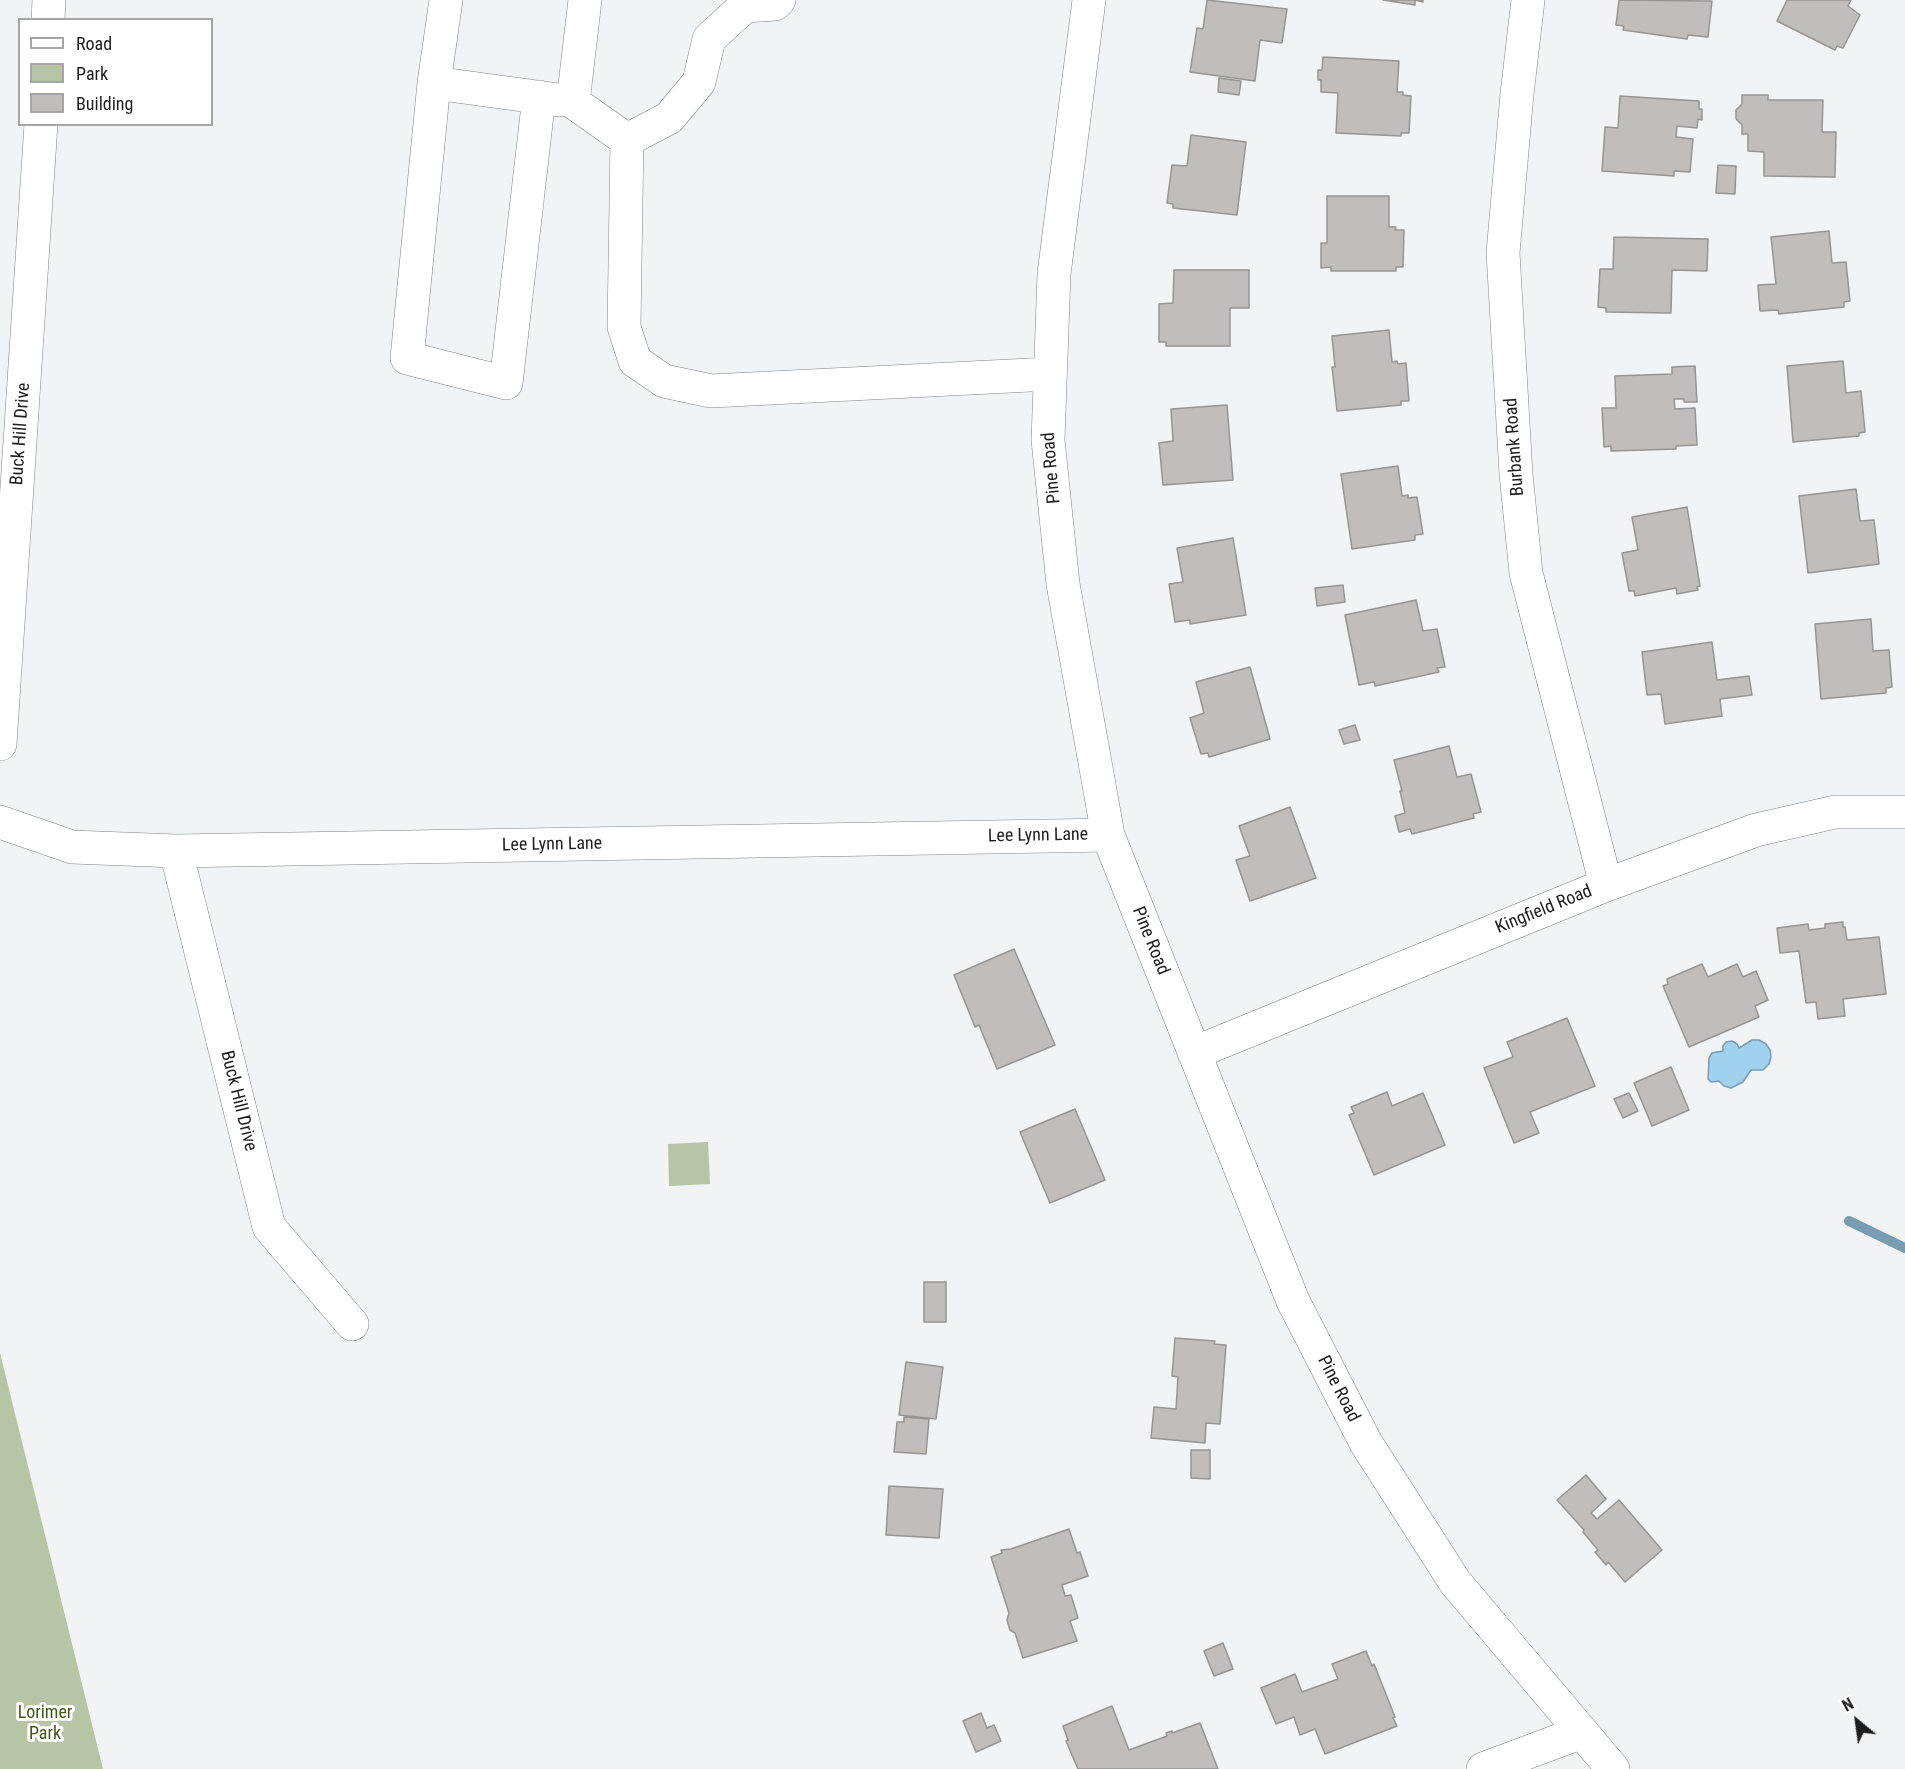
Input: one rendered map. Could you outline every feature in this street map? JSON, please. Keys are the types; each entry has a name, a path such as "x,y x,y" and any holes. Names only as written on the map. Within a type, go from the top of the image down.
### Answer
{"street":[{"path":"48,18 50,0"},
{"path":"446,0 434,82 408,358 506,383 539,97"},
{"path":"573,102 585,0"},
{"path":"627,140 669,118 699,82 709,39 741,3 775,4 779,0"},
{"name":"Pine Road","path":"1089,0 1053,274 1048,440 1063,584 1108,835 1293,1301 1366,1443 1455,1582 1613,1769"},
{"name":"Burbank Road","path":"1528,0 1503,254 1516,474 1526,573 1606,885"},
{"path":"434,82 573,102 627,140"},
{"name":"Buck Hill Drive","path":"0,744 41,126"},
{"path":"627,140 624,327 634,361 664,381 711,391 1050,374"},
{"name":"Kingfield Road","path":"1194,1053 1606,885 1756,830 1835,812 1905,812"},
{"name":"Lee Lynn Lane","path":"0,822 72,847 176,851 1108,835"},
{"name":"Buck Hill Drive","path":"176,851 269,1227 352,1324"},
{"path":"1484,1769 1582,1732"}],"green space":[{"path":"708,1142 710,1184 669,1186 668,1144"},
{"name":"Lorimer Park","path":"0,1353 103,1769 0,1769"}],"water":[{"path":"1752,1040 1759,1040 1770,1050 1769,1064 1763,1070 1751,1070 1743,1082 1731,1088 1719,1081 1711,1082 1708,1079 1709,1058 1712,1053 1723,1051 1726,1042 1732,1041 1739,1048"}],"building":[{"path":"1207,0 1287,9 1282,43 1260,40 1255,81 1190,72 1197,28 1203,29"},
{"path":"1383,0 1415,0 1415,5"},
{"path":"1619,0 1712,1 1708,37 1688,35 1687,39 1623,30 1624,26 1616,25"},
{"path":"1787,0 1851,0 1848,6 1860,15 1843,48 1837,46 1835,50 1777,21"},
{"path":"1323,57 1399,61 1397,92 1411,96 1409,133 1401,133 1401,136 1336,133 1338,93 1321,92 1321,80 1318,80 1318,70 1322,70"},
{"path":"1219,78 1241,81 1239,95 1218,92"},
{"path":"1742,95 1768,95 1768,100 1823,100 1822,132 1836,132 1835,177 1764,176 1764,152 1748,151 1748,134 1742,134 1742,125 1736,119 1736,110 1742,104"},
{"path":"1620,96 1699,101 1702,120 1698,119 1697,128 1677,126 1676,137 1693,139 1690,172 1674,171 1674,176 1602,171 1605,127 1618,128"},
{"path":"1191,135 1246,142 1237,215 1173,208 1173,204 1167,203 1172,165 1187,166"},
{"path":"1718,165 1736,166 1735,194 1716,193"},
{"path":"1327,196 1389,196 1389,227 1404,230 1403,267 1396,267 1396,271 1331,271 1331,267 1321,268 1321,243 1327,243"},
{"path":"1829,231 1832,263 1846,262 1850,301 1844,302 1844,307 1779,314 1778,310 1760,311 1758,285 1776,284 1771,237"},
{"path":"1614,237 1708,239 1707,271 1672,270 1671,313 1606,312 1606,308 1598,307 1600,269 1613,269"},
{"path":"1174,270 1249,270 1249,308 1230,308 1230,346 1166,346 1166,342 1159,342 1159,304 1173,303"},
{"path":"1389,330 1392,362 1406,363 1409,401 1401,401 1401,405 1337,411 1332,367 1335,367 1332,336"},
{"path":"1843,361 1846,393 1861,391 1865,432 1859,433 1859,436 1793,442 1787,366"},
{"path":"1695,366 1697,402 1674,399 1675,409 1695,408 1697,445 1676,446 1676,449 1611,451 1611,446 1604,447 1602,408 1616,408 1615,376 1672,374 1672,367"},
{"path":"1227,405 1233,480 1163,485 1159,443 1173,441 1171,409"},
{"path":"1398,466 1402,496 1417,497 1423,534 1415,535 1415,540 1352,549 1341,474"},
{"path":"1856,489 1860,521 1874,520 1879,564 1808,573 1799,496"},
{"path":"1687,507 1700,586 1697,587 1698,590 1677,594 1676,588 1635,596 1634,591 1629,591 1622,553 1638,550 1632,517"},
{"path":"1233,538 1246,615 1190,624 1190,620 1175,622 1169,584 1183,582 1177,548"},
{"path":"1343,585 1345,602 1317,606 1315,588"},
{"path":"1416,600 1423,631 1437,629 1445,667 1437,668 1439,672 1375,686 1374,682 1359,685 1345,615"},
{"path":"1871,619 1873,651 1889,650 1892,687 1886,688 1886,693 1821,699 1815,624"},
{"path":"1712,642 1717,680 1749,676 1752,695 1720,699 1722,716 1665,724 1661,694 1647,695 1642,652"},
{"path":"1250,667 1270,739 1209,757 1208,753 1201,754 1190,718 1204,713 1196,682"},
{"path":"1355,725 1360,740 1344,744 1339,730"},
{"path":"1449,746 1457,777 1471,774 1481,812 1473,814 1474,818 1412,834 1410,829 1399,832 1395,816 1405,813 1394,760"},
{"path":"1290,807 1316,878 1250,901 1236,860 1250,856 1239,826"},
{"path":"1843,922 1847,940 1879,937 1886,994 1843,999 1845,1016 1818,1019 1816,1002 1806,1003 1799,951 1780,953 1777,928 1808,924 1809,930 1825,928 1825,924"},
{"path":"1014,949 1055,1045 997,1069 979,1025 975,1027 954,975"},
{"path":"1702,964 1708,977 1737,964 1743,977 1756,971 1768,1000 1755,1006 1759,1017 1689,1047 1663,986 1668,984 1667,979"},
{"path":"1567,1018 1595,1086 1530,1112 1539,1133 1514,1143 1484,1068 1513,1057 1507,1042"},
{"path":"1671,1067 1689,1110 1652,1126 1634,1083"},
{"path":"1387,1092 1392,1106 1423,1093 1445,1145 1374,1175 1349,1115 1354,1113 1351,1107"},
{"path":"1629,1093 1638,1111 1623,1118 1614,1099"},
{"path":"1075,1109 1105,1180 1050,1203 1020,1132"},
{"path":"924,1282 946,1282 946,1322 924,1322"},
{"path":"1175,1338 1215,1341 1214,1344 1226,1345 1220,1424 1206,1423 1205,1443 1151,1438 1154,1407 1176,1409 1178,1377 1172,1376"},
{"path":"906,1362 943,1367 936,1419 899,1415"},
{"path":"904,1417 929,1419 926,1454 894,1452 897,1422 904,1422"},
{"path":"1191,1450 1210,1450 1210,1479 1191,1478"},
{"path":"1586,1475 1606,1499 1591,1513 1597,1519 1619,1500 1662,1550 1625,1582 1608,1562 1606,1565 1595,1552 1598,1550 1583,1532 1584,1530 1557,1500"},
{"path":"889,1486 943,1489 939,1538 886,1535"},
{"path":"1069,1529 1088,1576 1062,1585 1065,1596 1071,1595 1078,1618 1070,1621 1077,1641 1023,1658 1015,1633 1010,1630 1007,1620 1009,1613 991,1557 1002,1553 1001,1550 1011,1549"},
{"path":"1223,1643 1233,1669 1214,1676 1204,1651"},
{"path":"1366,1651 1372,1666 1374,1664 1397,1726 1325,1754 1315,1729 1300,1735 1294,1717 1276,1724 1261,1688 1295,1674 1302,1692 1338,1679 1332,1664"},
{"path":"1112,1706 1129,1750 1167,1736 1166,1733 1200,1723 1218,1769 1078,1769 1066,1741 1068,1740 1063,1726"},
{"path":"981,1713 987,1728 994,1725 1001,1741 976,1752 963,1721"}],"waterway":[{"path":"1849,1221 1905,1248"}]}
